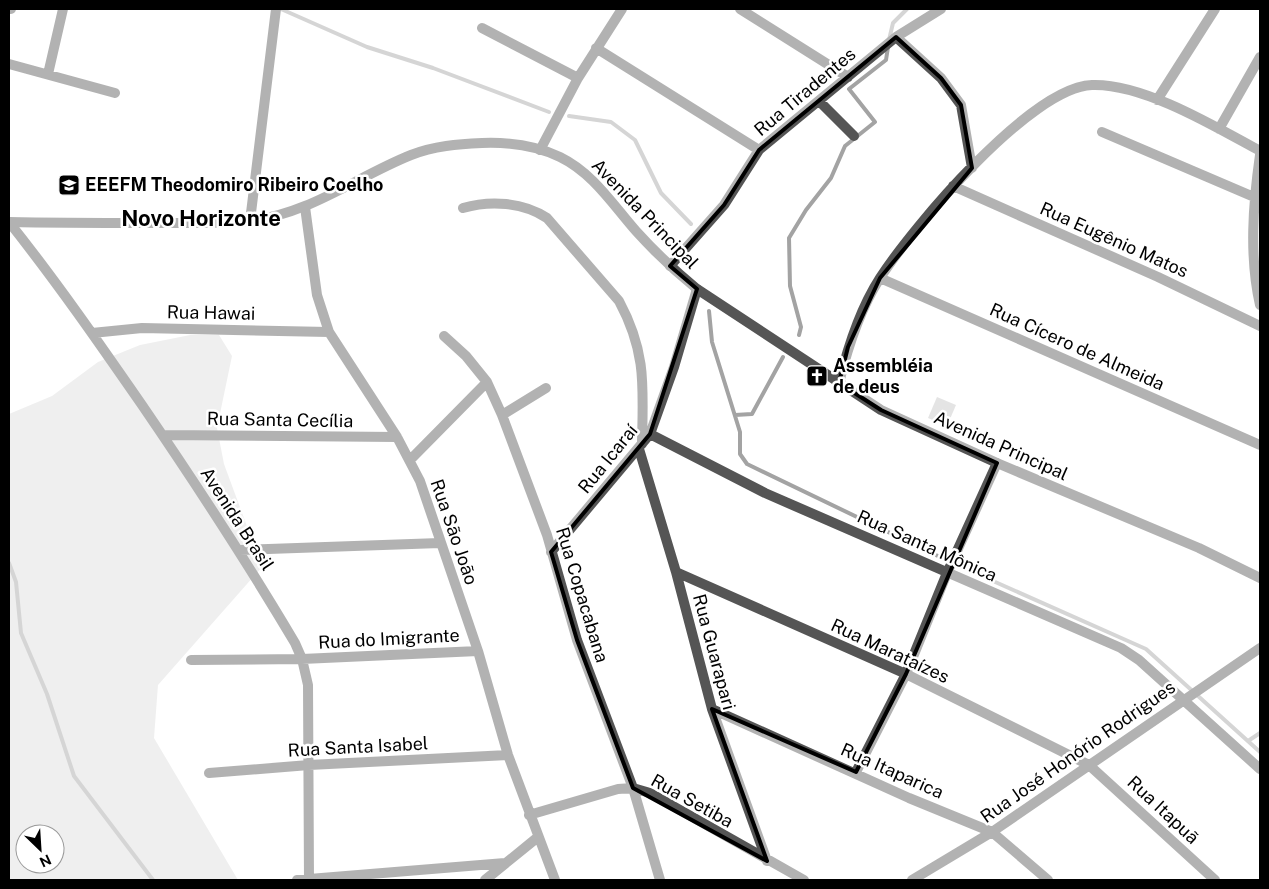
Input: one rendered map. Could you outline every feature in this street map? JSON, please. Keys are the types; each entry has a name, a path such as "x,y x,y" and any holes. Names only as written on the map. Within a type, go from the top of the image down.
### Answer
{"street":[{"path":"48,74 63,9"},
{"path":"250,220 273,9"},
{"path":"540,150 578,78 622,9"},
{"path":"740,9 848,77"},
{"name":"Rua Tiradentes","path":"670,266 724,205 759,150 896,38 939,9"},
{"path":"1157,100 1215,9"},
{"path":"482,28 578,78"},
{"path":"896,38 940,78 961,105 972,168"},
{"path":"596,48 759,150"},
{"path":"1219,129 1260,57"},
{"path":"9,64 115,93"},
{"path":"838,383 848,347 880,278 953,186 1036,110 1060,95 1091,85 1122,89 1157,100 1219,129 1260,151"},
{"path":"820,102 854,136"},
{"path":"1102,132 1254,197"},
{"name":"Avenida Principal","path":"9,222 198,223 250,220 305,207 324,200 389,165 431,149 456,144 495,142 540,150 569,161 587,175 670,266 697,289 881,410 997,463 1199,548 1260,578"},
{"path":"1260,155 1254,197 1257,226 1256,288 1260,305"},
{"name":"Rua Eugênio Matos","path":"953,186 1158,277 1260,326"},
{"name":"Rua Guarapari","path":"463,208 490,204 525,207 547,218 619,301 627,316 641,356 640,447 676,572 712,709 768,861"},
{"name":"Rua São João","path":"305,207 317,294 329,332 411,460 478,650 508,755 555,880"},
{"name":"Avenida Brasil","path":"9,222 92,333 240,550 302,659 308,685 309,880"},
{"name":"Rua Cícero de Almeida","path":"880,278 1260,445"},
{"name":"Rua Icaraí","path":"551,552 650,434 674,367 697,289"},
{"name":"Rua Hawai","path":"92,333 142,328 329,332"},
{"name":"Rua Copacabana","path":"444,336 466,356 487,382 502,415 551,552 576,640 633,788 660,880"},
{"path":"411,460 487,382"},
{"path":"502,415 546,388"},
{"name":"Rua Santa Mônica","path":"650,434 765,493 1122,648 1139,660 1260,769"},
{"name":"Rua Santa Cecília","path":"162,435 397,437"},
{"path":"856,772 906,674 997,463"},
{"path":"240,550 440,543"},
{"name":"Rua Marataízes","path":"676,572 906,674 1089,765"},
{"name":"Rua José Honório Rodrigues","path":"912,880 992,832 1260,648"},
{"name":"Rua do Imigrante","path":"191,660 302,659 478,650"},
{"name":"Rua Itaparica","path":"712,709 856,772 909,798 992,832 1048,880"},
{"name":"Rua Santa Isabel","path":"209,773 309,765 508,755"},
{"name":"Rua Itapuã","path":"1089,765 1214,880"},
{"name":"Rua Setiba","path":"529,815 618,789 633,788 650,793 804,880"},
{"path":"485,880 538,837"},
{"path":"296,880 506,863"}],"highlighted area":[{"path":"896,37 941,78 961,105 972,168 880,278 848,347 839,383 881,410 997,463 906,674 856,772 712,709 767,861 633,788 577,640 557,575 551,552 650,434 697,289 670,266 724,205 759,150"}],"shaded area":[{"path":"190,335 219,335 232,356 217,428 224,464 262,567 158,685 154,738 238,880 9,880 9,414 52,396 98,362 140,345"}],"building":[{"path":"937,397 956,405 947,426 928,418"}],"waterway":[{"path":"281,9 367,47 433,68 549,112"},
{"path":"889,40 893,23 907,9"},
{"path":"799,335 801,327 790,286 789,238 806,210 831,178 845,146 875,122 849,89 886,60 888,47"},
{"path":"569,116 611,122 635,140 661,193 691,224"},
{"path":"709,311 712,342 740,432 740,454 747,464 940,557"},
{"path":"735,415 752,414 783,357"},
{"path":"9,563 16,582 21,633 47,694 74,776 153,880"},
{"path":"957,565 1146,649 1260,752"},
{"path":"1248,741 1260,733"}],"place":[{"name":"EEEFM Theodomiro Ribeiro Coelho","path":"69,185"},
{"name":"Assembléia de deus","path":"817,376"}],"district":[{"name":"Novo Horizonte","path":"201,218"}]}
